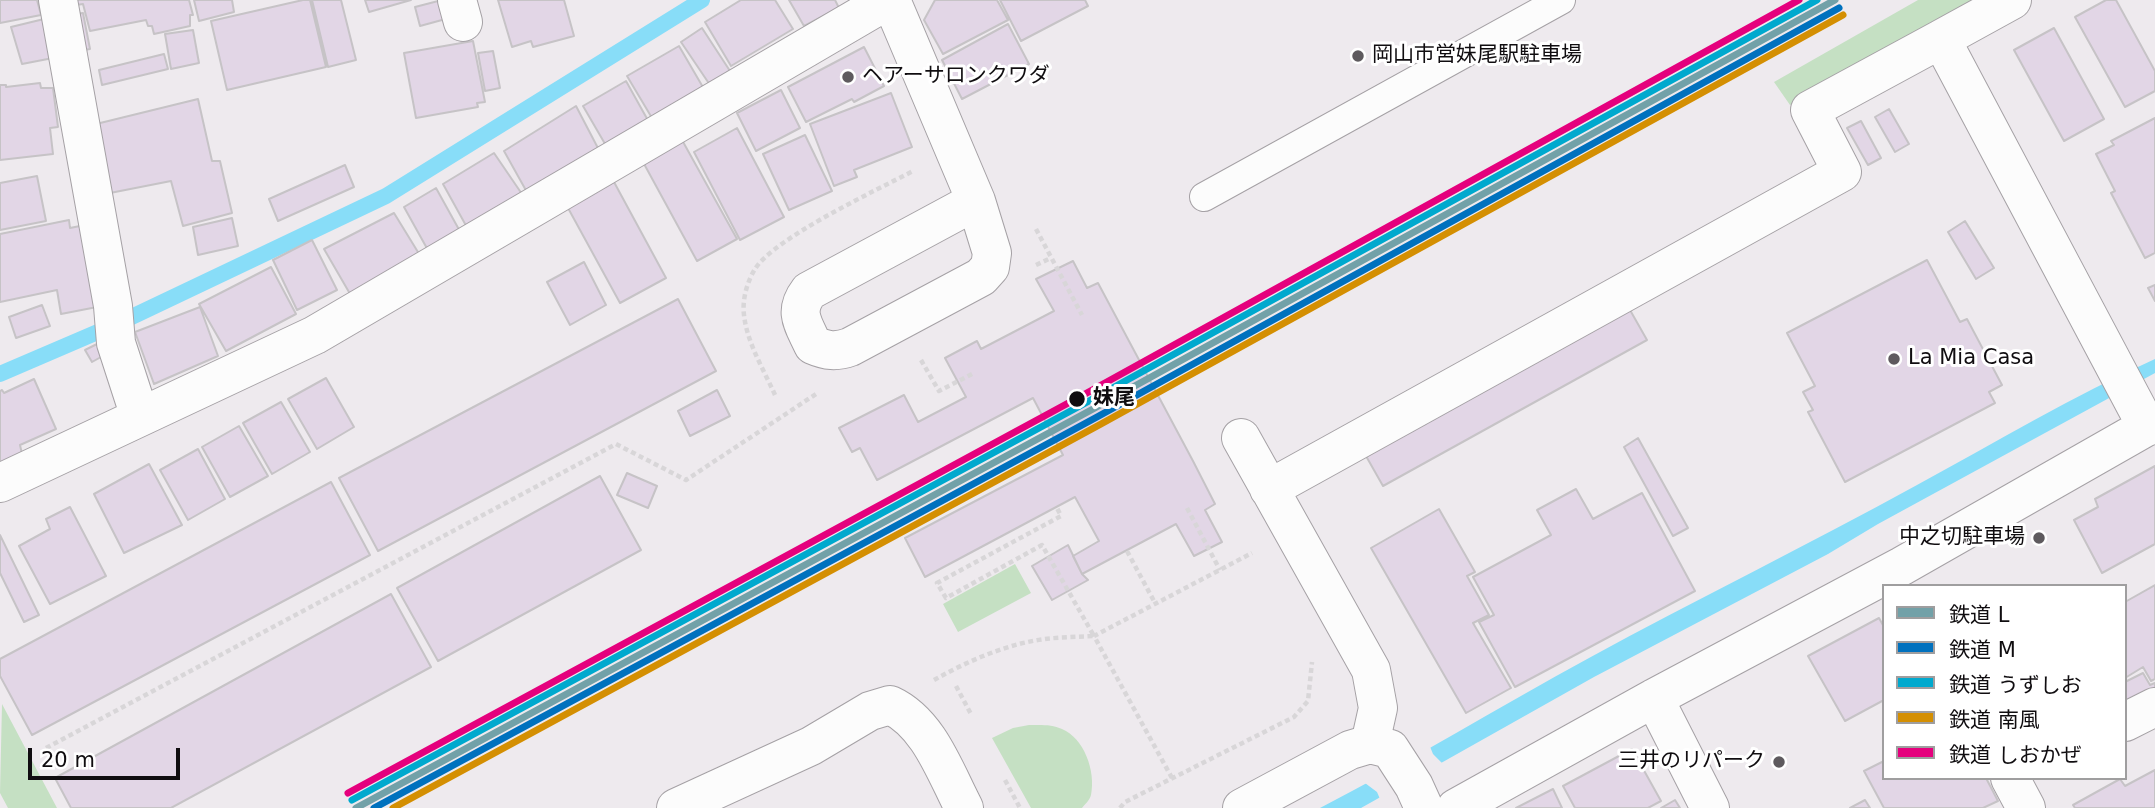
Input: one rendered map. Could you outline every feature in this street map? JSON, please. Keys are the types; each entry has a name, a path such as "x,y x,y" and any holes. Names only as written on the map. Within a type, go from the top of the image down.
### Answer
{"street":[{"path":"58,0 116,343 140,416"},
{"path":"0,483 315,335 890,0 976,201 992,253 990,267 981,278 838,351 825,351 813,345 799,316 801,302 809,291 976,201"},
{"path":"1269,489 1842,172 1810,110 2012,0"},
{"path":"1890,584 1907,576 2138,404 1941,39"},
{"path":"1241,438 1371,670 1378,708 1370,744"},
{"path":"1456,808 1654,698 1882,588"},
{"path":"1654,698 1710,808"},
{"path":"676,808 811,746 870,711 890,705 903,711 921,729 964,808"},
{"path":"2127,721 2155,707"},
{"path":"1242,808 1350,750 1370,744 1390,749 1414,786 1424,808"}],"lane":[{"path":"1204,197 1561,0"}],"path":[{"path":"1033,224 1082,314"},
{"path":"46,748 615,444 686,480 821,390 838,351"},
{"path":"921,360 939,391 974,373"},
{"path":"1057,508 1061,516 937,583 946,598 1042,545 1171,778"},
{"path":"1187,508 1220,570"},
{"path":"1127,551 1156,603"},
{"path":"890,705 964,663 995,652 1044,639 1094,636 1256,551"},
{"path":"1120,808 1125,802 1294,717 1308,701 1313,666 1310,654"}],"green space":[{"path":"1918,0 1981,0 1790,105 1774,82"},
{"path":"1015,564 1031,593 958,632 943,604"},
{"path":"2,704 57,808 8,808 0,793"},
{"path":"1029,725 1062,729 1077,740 1087,756 1092,776 1090,797 1082,808 1031,808 992,738 1013,728"}],"water":[{"path":"2155,359 2155,373 1828,554 1594,677 1361,808 1320,808 1630,636 1876,507 2064,404"}],"pier":[{"path":"1429,744 1433,754 1444,765 1380,799 1377,792 1365,783"}],"building":[{"path":"0,0 37,0 41,15 0,23"},
{"path":"67,0 189,0 193,15 190,15 190,26 154,34 152,26 148,26 146,20 90,31 83,4 69,6"},
{"path":"194,0 232,0 234,12 199,21"},
{"path":"310,0 326,67 227,90 211,21"},
{"path":"312,0 341,0 356,60 328,67"},
{"path":"365,0 411,0 369,12"},
{"path":"442,0 453,17 420,26 415,7"},
{"path":"498,0 564,0 574,36 533,47 531,41 512,47"},
{"path":"741,0 775,0 793,29 731,66 705,22"},
{"path":"789,0 835,0 839,8 804,26"},
{"path":"935,0 997,0 1008,20 943,54 924,20"},
{"path":"1000,0 1085,0 1088,6 1021,41"},
{"path":"2106,0 2116,0 2155,71 2155,91 2125,107 2075,17"},
{"path":"83,13 90,49 73,52 68,15"},
{"path":"44,19 53,58 22,64 11,27"},
{"path":"1008,24 1029,64 962,99 942,60"},
{"path":"702,28 730,71 710,85 681,42"},
{"path":"2054,28 2104,119 2064,141 2014,50"},
{"path":"193,30 199,63 171,69 165,34"},
{"path":"473,41 485,102 477,103 478,107 416,118 404,53"},
{"path":"679,46 704,89 652,118 627,76"},
{"path":"864,47 884,86 806,122 788,87"},
{"path":"493,51 500,88 485,91 478,53"},
{"path":"164,54 168,69 102,85 99,70"},
{"path":"626,81 650,124 608,149 583,106"},
{"path":"40,83 41,88 53,88 58,127 50,128 53,154 0,160 0,85 6,87"},
{"path":"781,90 800,128 756,151 737,113"},
{"path":"891,93 912,147 854,170 857,177 834,186 810,124"},
{"path":"198,99 212,161 220,161 232,213 183,226 171,181 110,193 92,125"},
{"path":"576,106 600,152 528,194 504,151"},
{"path":"1889,109 1909,144 1895,152 1875,117"},
{"path":"2155,118 2155,253 2145,258 2111,193 2115,191 2096,154 2114,145 2111,141"},
{"path":"1861,121 1881,158 1868,165 1847,128"},
{"path":"737,128 784,217 740,240 694,152"},
{"path":"805,135 832,191 789,210 763,154"},
{"path":"682,140 737,239 697,261 643,162"},
{"path":"494,153 524,197 469,231 443,184"},
{"path":"345,165 354,187 278,221 269,199"},
{"path":"37,176 46,221 0,230 0,183"},
{"path":"614,182 666,278 620,303 568,208"},
{"path":"436,188 462,235 429,252 404,207"},
{"path":"394,213 421,257 353,299 324,249"},
{"path":"232,218 238,246 198,255 193,227"},
{"path":"69,220 70,228 80,226 97,307 61,314 57,290 0,302 0,234"},
{"path":"1965,221 1994,268 1976,279 1948,232"},
{"path":"312,240 337,290 297,310 273,260"},
{"name":"La Mia Casa","path":"1927,260 1960,322 1967,319 2002,385 1989,392 1995,403 1845,482 1808,412 1813,410 1803,392 1815,386 1787,333"},
{"path":"1073,261 1087,288 1098,283 1193,461 1215,504 1205,510 1222,542 1194,556 1176,524 1082,574 1073,556 1099,541 1075,497 925,577 905,538 1063,455 1033,398 877,480 860,448 852,452 839,428 904,395 918,422 966,397 945,358 977,341 981,349 1054,311 1036,279"},
{"path":"584,262 606,305 570,325 547,282"},
{"path":"271,267 296,314 226,351 199,304"},
{"path":"2155,285 2155,301 2148,288"},
{"path":"678,299 716,371 378,551 339,478"},
{"path":"42,305 50,326 16,338 9,317"},
{"path":"200,307 218,356 154,384 135,332"},
{"path":"1630,310 1647,340 1383,486 1366,456"},
{"path":"103,341 110,352 92,362 85,350"},
{"path":"326,378 354,427 317,449 288,399"},
{"path":"34,379 56,429 20,445 22,454 0,464 0,391 4,393"},
{"path":"717,390 730,416 690,436 678,411"},
{"path":"281,402 310,452 272,474 243,423"},
{"path":"239,426 268,476 230,497 202,447"},
{"path":"1638,438 1688,528 1673,536 1624,447"},
{"path":"198,449 225,499 188,520 160,470"},
{"path":"149,464 182,525 124,553 94,494"},
{"path":"2155,466 2155,544 2102,573 2074,520 2098,507 2095,499"},
{"path":"627,473 657,486 648,508 617,495"},
{"path":"600,476 641,550 438,661 397,588"},
{"path":"331,482 370,555 32,735 0,676 0,659"},
{"path":"1576,489 1593,519 1642,493 1695,591 1515,687 1479,622 1494,615 1473,577 1551,535 1537,510"},
{"path":"70,507 106,576 50,604 19,546 50,529 46,519"},
{"path":"1439,509 1475,572 1467,576 1489,615 1473,623 1511,688 1466,713 1371,548"},
{"path":"0,535 39,615 24,622 0,573"},
{"path":"1068,545 1082,574 1088,580 1052,600 1032,566"},
{"path":"2155,585 2155,679 2151,681 2143,667 2127,677 2127,601"},
{"path":"391,594 431,667 171,808 71,808 55,778"},
{"path":"1879,618 1882,623 1882,701 1845,721 1808,656"},
{"path":"2143,673 2150,685 2155,683 2155,703 2127,701 2127,681"},
{"path":"1632,749 1661,801 1648,808 1575,808 1563,786"},
{"path":"1882,762 1882,780 1987,780 1998,801 1983,808 1884,808 1864,771"},
{"path":"2155,770 2155,808 2075,808 2073,805 2118,780 2125,786"},
{"path":"1553,789 1562,808 1516,808"},
{"path":"1675,800 1680,808 1661,808"},
{"path":"1865,800 1870,808 1850,808"}],"waterway":[{"path":"0,374 121,322 386,196 702,0"}],"rail line":[{"name":"しおかぜ","path":"348,793 1085,394 1799,0"},
{"name":"うずしお","path":"352,800 1089,401 1817,0"},
{"name":"L","path":"356,808 1093,409 1835,0"},
{"name":"M","path":"374,808 1097,417 1839,8"},
{"name":"南風","path":"393,808 1101,424 1843,15"}],"place":[{"name":"岡山市営妹尾駅駐車場","path":"1358,56"},
{"name":"ヘアーサロンクワダ","path":"848,77"},
{"name":"La Mia Casa","path":"1894,359"},
{"name":"妹尾","path":"1077,399"},
{"name":"中之切駐車場","path":"2039,538"},
{"name":"三井のリパーク","path":"1779,762"}]}
